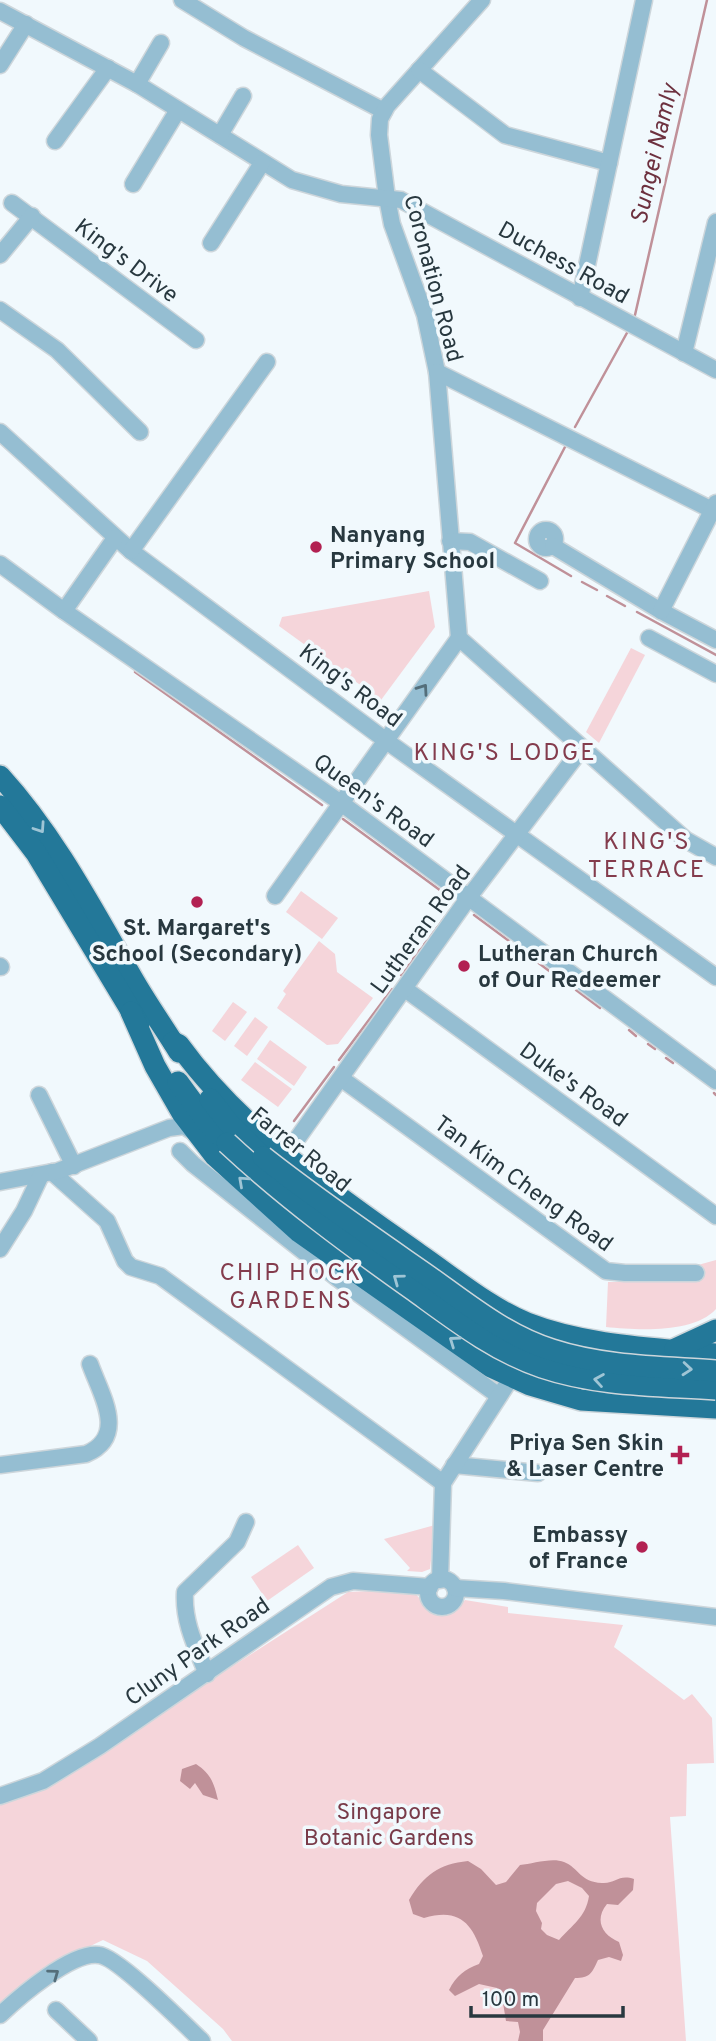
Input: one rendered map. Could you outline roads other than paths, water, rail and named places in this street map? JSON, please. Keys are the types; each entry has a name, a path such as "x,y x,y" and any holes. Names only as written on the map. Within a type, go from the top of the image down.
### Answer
{"highway":[{"name":"Farrer Road","path":"0,776 31,814 77,882 148,1005 226,1121 267,1150 311,1195 461,1299 529,1341 552,1350 619,1363 716,1371"},
{"name":"Farrer Road","path":"0,806 36,853 131,1012 208,1123 284,1193 454,1319 513,1355 545,1368 584,1378 716,1389"},
{"path":"131,1012 155,1066 195,1133 215,1156 299,1233 491,1367 511,1378 581,1400 716,1408"},
{"path":"267,1150 300,1167 485,1300 526,1323 567,1336 716,1354"},
{"path":"673,1349 716,1330"},
{"path":"632,1404 647,1391 652,1377 650,1359 634,1345"},
{"path":"677,1407 716,1421"}],"street":[{"path":"182,0 244,38 384,111 474,3"},
{"path":"580,298 644,0"},
{"name":"Duchess Road","path":"0,10 136,84 262,163 307,186 341,194 401,200 716,370"},
{"path":"0,65 26,24"},
{"path":"136,84 161,43"},
{"path":"55,141 107,68"},
{"path":"419,70 505,135 609,163"},
{"path":"220,135 243,96"},
{"path":"133,184 178,110"},
{"name":"Coronation Road","path":"384,111 380,119 379,135 392,224 425,315 437,372 459,638"},
{"path":"211,243 262,163"},
{"name":"King's Drive","path":"12,203 196,340"},
{"path":"0,255 32,216"},
{"path":"684,353 716,222"},
{"path":"0,310 57,350 140,432"},
{"path":"131,551 267,362"},
{"path":"437,372 715,508 661,611"},
{"name":"King's Road","path":"0,432 131,551 716,977"},
{"path":"64,611 115,538"},
{"path":"450,541 470,542 540,581"},
{"path":"552,546 661,611 716,640"},
{"name":"Queen's Road","path":"0,564 341,803 716,1081"},
{"path":"275,897 459,638 686,840 716,857"},
{"path":"649,638 716,674"},
{"name":"Lutheran Road","path":"297,1139 469,897 582,748"},
{"name":"Duke's Road","path":"405,989 716,1216"},
{"name":"Tan Kim Cheng Road","path":"342,1079 606,1270 625,1273 696,1273"},
{"path":"154,1133 170,1114 166,1084"},
{"path":"39,1095 74,1166"},
{"path":"0,1182 74,1166 154,1133 184,1126 195,1133"},
{"path":"267,1150 297,1139 300,1167"},
{"path":"180,1151 337,1278 499,1396"},
{"path":"0,1249 46,1174"},
{"path":"46,1174 107,1221 125,1261 131,1267 160,1276 443,1483"},
{"path":"0,1465 86,1454 96,1450 106,1438 110,1424 90,1364"},
{"path":"435,1583 449,1581 455,1588 456,1596 453,1602 440,1607 429,1598 435,1583 443,1483 511,1378"},
{"path":"454,1465 538,1473"},
{"path":"207,1674 188,1628 184,1606 185,1592 237,1542 246,1522"},
{"name":"Cluny Park Road","path":"0,1796 43,1781 100,1746 331,1587 353,1581 435,1583"},
{"path":"455,1588 714,1615"},
{"path":"0,2015 69,1963 83,1957 100,1955 117,1964 202,2041"},
{"path":"63,2018 89,2041"}],"waterway":[{"name":"Sungei Namly","path":"635,315 707,0"},
{"name":"Sungei Namly","path":"575,427 628,331"},
{"name":"Sungei Namly","path":"566,445 515,543 571,576"},
{"name":"Sungei Namly","path":"582,582 597,590"},
{"name":"Sungei Namly","path":"607,596 625,606"},
{"name":"Sungei Namly","path":"637,612 716,655"},
{"path":"135,672 322,805"},
{"path":"343,819 452,899"},
{"path":"474,915 564,982"},
{"path":"401,975 445,917"},
{"path":"339,1060 392,989"},
{"path":"576,990 600,1008"},
{"path":"629,1030 636,1036"},
{"path":"648,1044 655,1049"},
{"path":"666,1058 673,1063"},
{"path":"294,1121 334,1067"}],"place":[{"name":"Nanyang Primary School","path":"316,547"},
{"name":"St. Margaret's School (Secondary)","path":"197,902"},
{"name":"Lutheran Church of Our Redeemer","path":"464,966"},
{"name":"Priya Sen Skin & Laser Centre","path":"680,1455"},
{"name":"Embassy of France","path":"642,1547"}],"district":[{"name":"KING'S LODGE","path":"505,752"},
{"name":"KING'S TERRACE","path":"647,855"},
{"name":"CHIP HOCK GARDENS","path":"291,1286"}],"park label":[{"name":"Singapore Botanic Gardens","path":"389,1824"}]}
